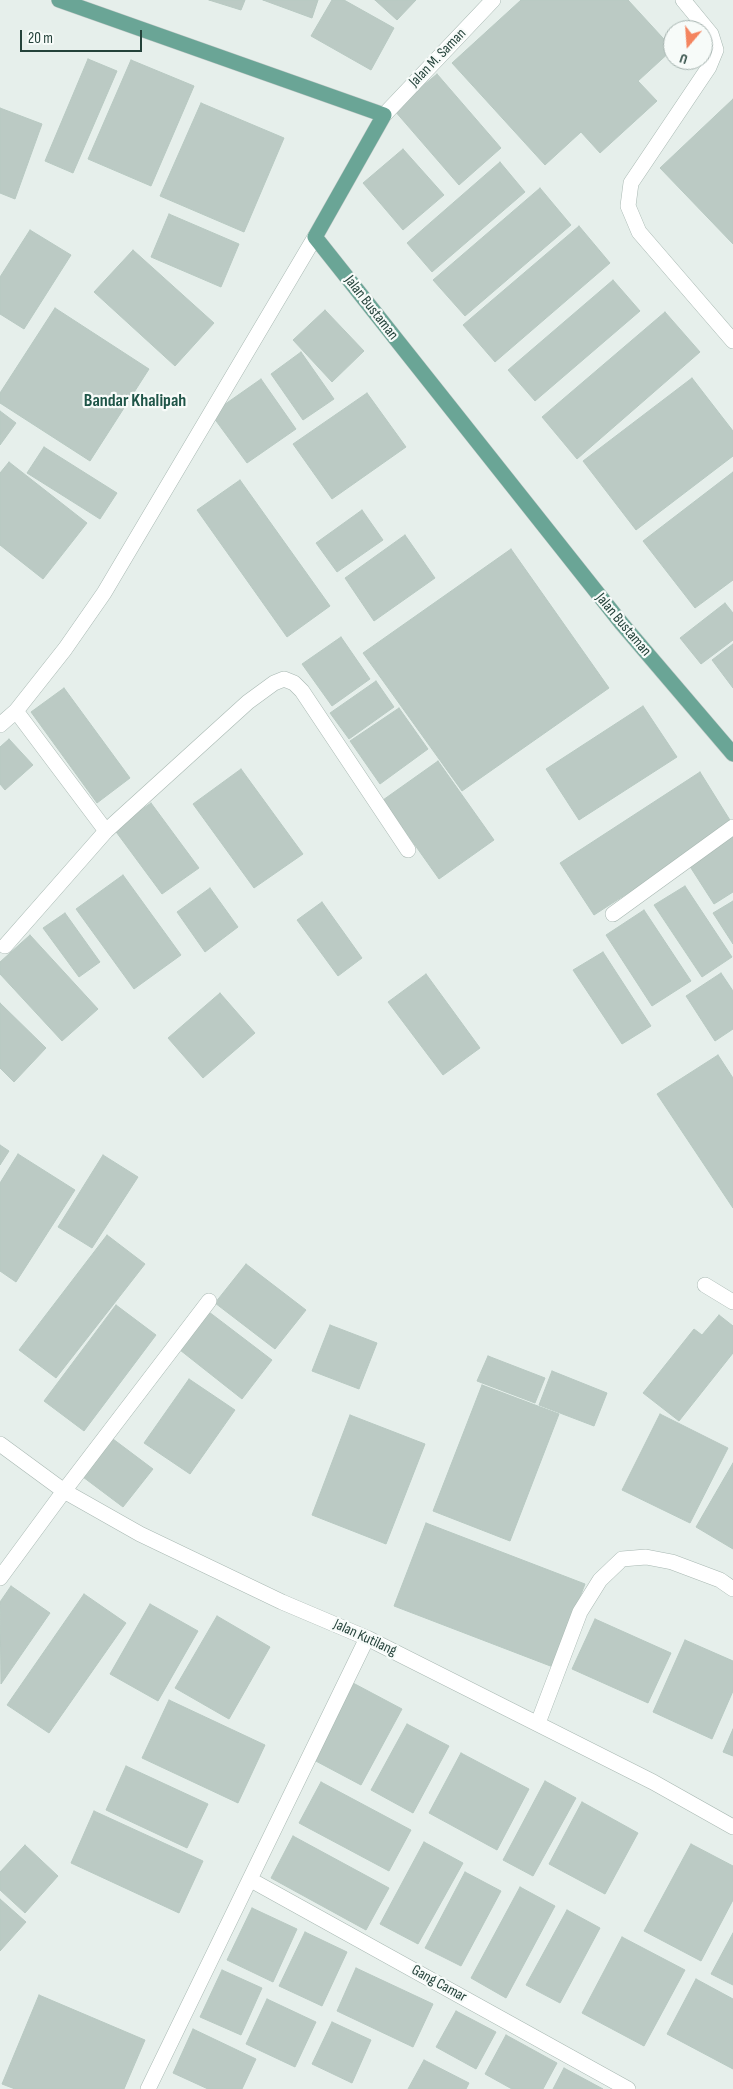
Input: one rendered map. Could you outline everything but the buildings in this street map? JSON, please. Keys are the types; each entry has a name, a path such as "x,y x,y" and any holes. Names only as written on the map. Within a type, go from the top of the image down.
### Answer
{"main road":[{"path":"59,0 384,115 315,237"},
{"name":"Jalan Bustaman","path":"315,237 622,624 733,754"}],"street":[{"name":"Jalan M. Saman","path":"384,115 493,0"},
{"path":"683,0 711,34 716,50 709,67 631,183 628,206 639,232 733,341"},
{"path":"0,725 16,711 66,649 104,593 315,237"},
{"path":"5,946 106,831 248,702 274,683 284,679 294,683 302,691 408,850"},
{"path":"16,711 106,831"},
{"path":"612,914 733,827"},
{"path":"704,1285 733,1302"},
{"path":"0,1578 64,1490 209,1301"},
{"name":"Jalan Kutilang","path":"0,1444 64,1490 140,1534 282,1602 367,1638 653,1782 733,1827"},
{"path":"538,1723 580,1612 600,1580 622,1559 646,1557 672,1562 720,1580 733,1589"},
{"path":"148,2089 367,1638"},
{"name":"Gang Camar","path":"251,1880 628,2089"}],"district":[{"name":"Bandar Khalipah","path":"135,401"}]}
